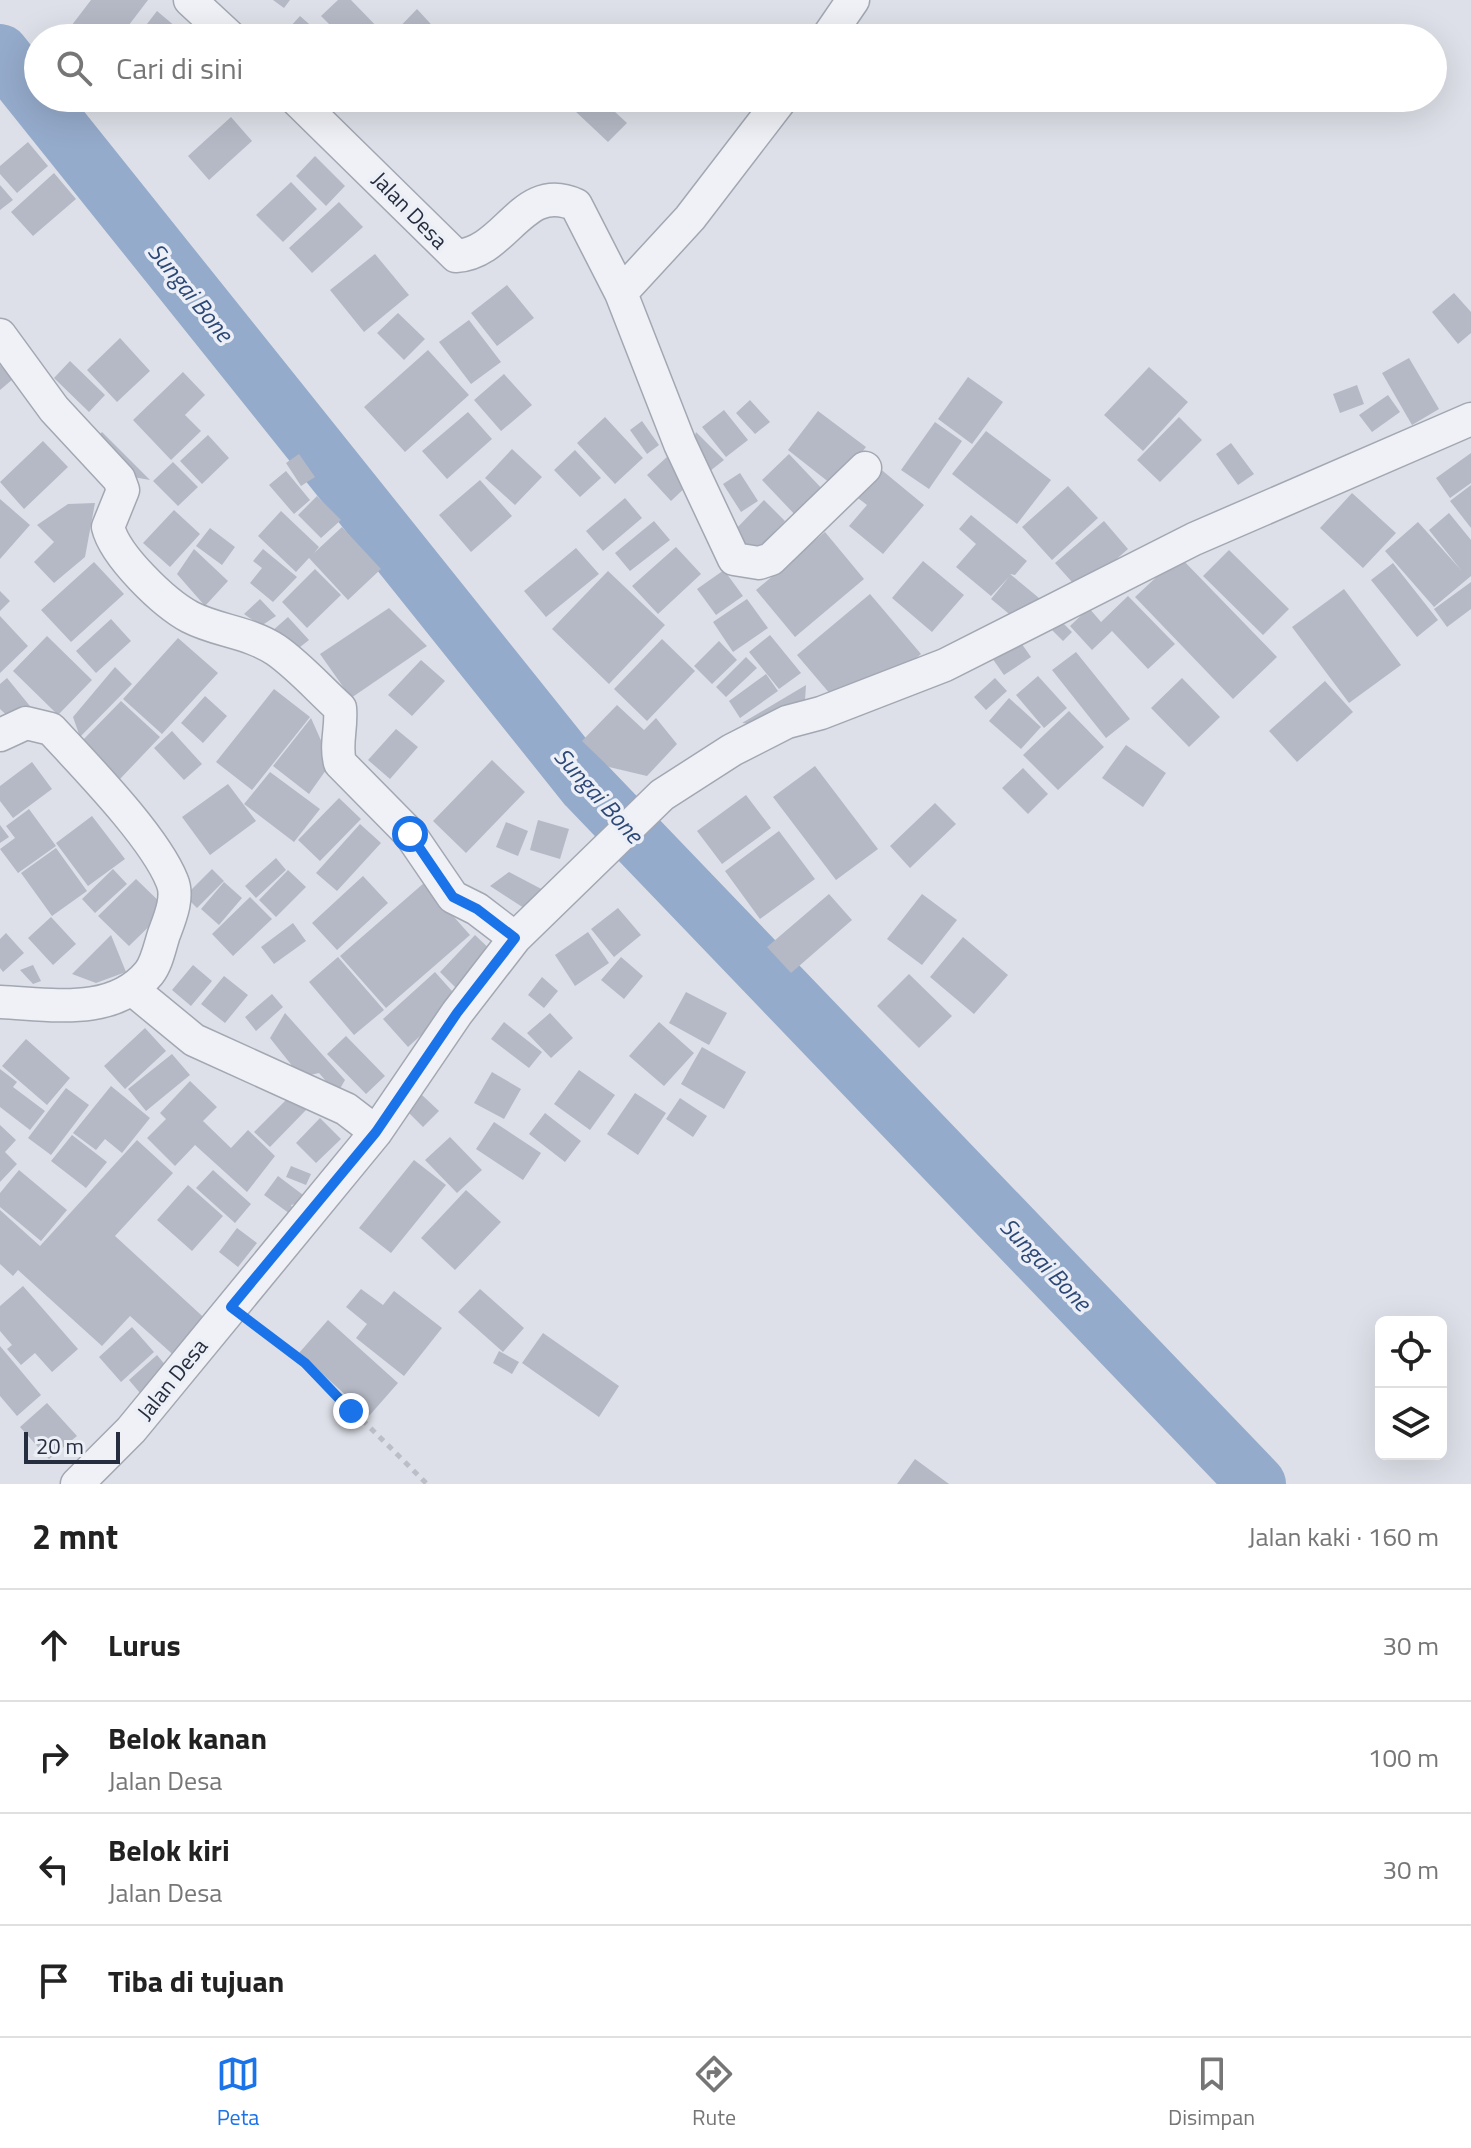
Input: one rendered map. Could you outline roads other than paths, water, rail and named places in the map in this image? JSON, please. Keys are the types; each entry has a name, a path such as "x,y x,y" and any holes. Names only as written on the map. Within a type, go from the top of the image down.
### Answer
{"street":[{"path":"190,0 216,24"},
{"path":"837,24 853,0"},
{"name":"Jalan Desa","path":"309,112 456,256 481,249 536,203 551,197 564,199 579,208 621,293 680,444 734,559 759,563 771,559 865,468"},
{"path":"621,293 690,218 771,112"},
{"path":"0,335 54,409 119,479 123,490 108,527 115,546 155,590 190,617 247,634 277,650 340,708 341,728 336,748 340,763 410,834 453,897 477,909 515,938"},
{"name":"Jalan Desa","path":"77,1484 131,1430 376,1132 457,1013 515,938 662,795 732,750 787,722 821,713 945,665 1194,539 1471,419"},
{"path":"0,735 26,723 51,729 115,803 172,880 174,904 151,971 132,989 103,1002 80,1005 0,1002"},
{"path":"132,989 194,1040 346,1109 376,1132"}],"waterway":[{"name":"Sungai Bone","path":"0,53 24,83"},
{"name":"Sungai Bone","path":"47,112 587,786 1257,1484"}]}
